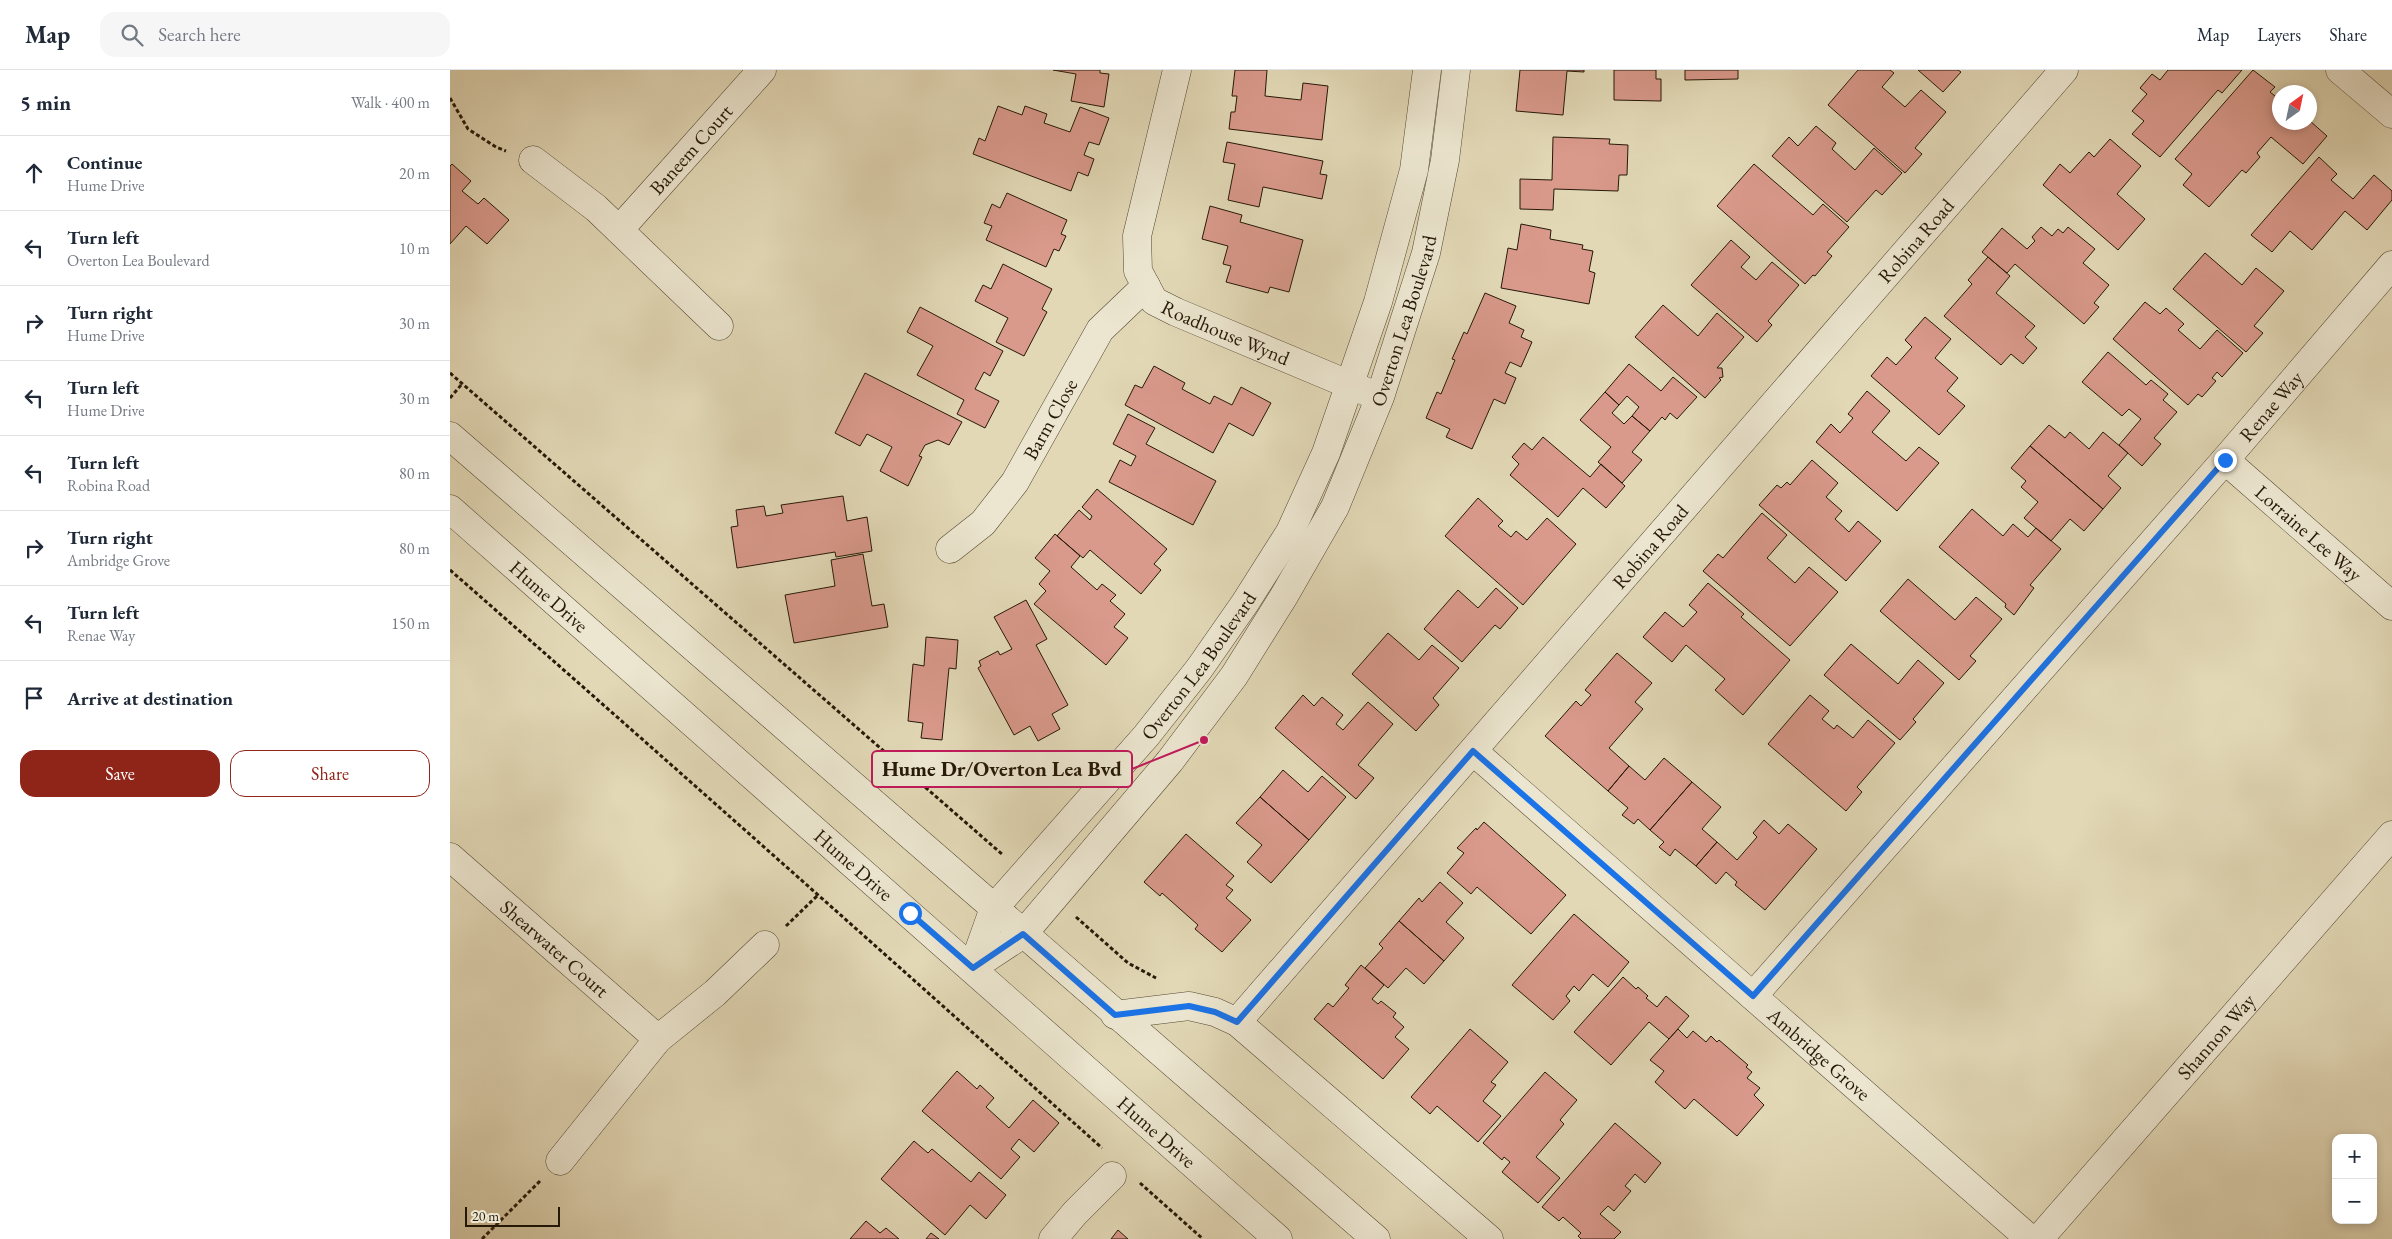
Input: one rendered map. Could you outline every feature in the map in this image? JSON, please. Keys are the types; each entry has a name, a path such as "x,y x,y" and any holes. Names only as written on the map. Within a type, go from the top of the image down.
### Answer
{"street":[{"name":"Baneem Court","path":"619,230 762,70"},
{"name":"Roadhouse Wynd","path":"1178,70 1137,236 1138,271 1154,301 1176,312 1380,397"},
{"name":"Overton Lea Boulevard","path":"973,968 994,908 1146,736 1199,668 1245,603 1290,532 1326,453 1378,302 1414,170 1427,70"},
{"name":"Overton Lea Boulevard","path":"973,968 1023,934 1164,768 1234,676 1284,596 1335,506 1380,397 1426,253 1445,160 1456,70"},
{"name":"Robina Road","path":"1237,1022 2064,70"},
{"path":"2340,70 2392,114"},
{"path":"534,160 596,208 718,326"},
{"name":"Renae Way","path":"1753,996 2225,460 2392,264"},
{"name":"Barm Close","path":"950,549 983,522 1015,482 1100,330 1146,286"},
{"path":"450,436 1115,1015 1376,1239"},
{"name":"Lorraine Lee Way","path":"2225,460 2392,606"},
{"name":"Hume Drive","path":"450,509 973,968 1278,1239"},
{"name":"Ambridge Grove","path":"1473,751 2030,1239"},
{"name":"Shannon Way","path":"2039,1239 2392,835"},
{"name":"Shearwater Court","path":"450,857 658,1040"},
{"path":"560,1161 658,1040 715,994 765,945"},
{"path":"1115,1015 1189,1006 1215,1012 1237,1022 1489,1239"},
{"path":"1053,1239 1117,1168"}],"path":[{"path":"450,98 468,129 496,147 534,160"},
{"path":"450,373 1025,873"},
{"path":"450,398 462,384"},
{"path":"450,570 818,895 1117,1168 1203,1239"},
{"path":"765,945 818,895"},
{"path":"1053,899 1128,964 1162,980"},
{"path":"482,1239 560,1161"}],"building":[{"path":"1053,70 1100,70 1100,73 1109,74 1104,107 1071,101 1076,74"},
{"path":"1235,70 1267,70 1265,96 1301,100 1303,83 1328,86 1322,140 1229,129 1231,112 1235,112 1237,96 1232,96"},
{"path":"1520,70 1584,70 1584,72 1567,71 1563,115 1516,111"},
{"path":"1614,70 1656,70 1656,79 1661,79 1661,101 1614,100"},
{"path":"1685,70 1738,70 1738,79 1685,80"},
{"path":"1858,70 1890,70 1894,73 1882,87 1905,107 1921,90 1946,112 1915,148 1922,154 1905,173 1828,105"},
{"path":"1918,70 1958,70 1961,72 1943,92"},
{"path":"2168,70 2242,70 2222,93 2218,90 2160,157 2132,134 2144,121 2132,111 2147,94 2140,88 2152,74 2160,80"},
{"path":"2253,70 2272,85 2270,92 2272,94 2272,130 2317,130 2317,127 2327,136 2303,164 2271,137 2257,153 2260,157 2246,173 2242,170 2209,207 2183,185 2192,174 2175,159"},
{"path":"998,106 1022,115 1025,106 1047,114 1044,123 1070,132 1080,107 1109,118 1099,145 1089,142 1084,155 1094,159 1088,176 1078,172 1071,191 973,154 979,138 985,141"},
{"path":"1816,126 1836,143 1832,149 1855,170 1874,148 1902,173 1882,195 1876,190 1847,222 1772,156 1789,137 1798,146"},
{"path":"1553,137 1610,139 1609,144 1628,145 1627,175 1619,175 1618,191 1554,189 1553,210 1520,209 1520,179 1552,180"},
{"path":"2110,139 2141,166 2117,194 2145,219 2118,250 2043,185 2060,164 2070,173 2089,152 2094,157"},
{"path":"1227,142 1323,161 1320,174 1327,175 1322,199 1263,187 1259,207 1228,200 1235,164 1223,162"},
{"path":"2319,157 2337,174 2331,180 2353,199 2374,175 2392,191 2392,200 2367,230 2345,211 2312,250 2290,231 2272,252 2251,235"},
{"path":"452,164 471,181 462,191 478,204 484,198 509,220 487,244 466,226 450,244 450,166"},
{"path":"1754,164 1813,215 1823,204 1849,227 1827,252 1832,256 1815,276 1813,275 1805,284 1717,206"},
{"path":"1007,193 1067,220 1061,234 1066,236 1059,251 1054,249 1046,267 986,240 992,226 984,223 992,204 1000,208"},
{"path":"1210,206 1242,215 1240,222 1303,240 1289,292 1270,287 1268,293 1226,282 1231,266 1223,264 1228,246 1202,239"},
{"path":"1521,224 1551,230 1550,239 1583,245 1582,249 1593,251 1589,271 1595,273 1589,304 1501,288 1508,248 1517,250"},
{"path":"2041,227 2052,236 2058,229 2063,233 2068,227 2095,249 2083,263 2109,285 2094,303 2099,307 2084,324 2015,264 2007,273 1982,252 2002,228 2027,249 2035,241 2032,237"},
{"path":"1731,240 1750,257 1741,267 1756,280 1772,262 1799,285 1768,321 1772,325 1757,342 1691,285"},
{"path":"2205,253 2242,285 2256,268 2284,291 2254,326 2263,333 2246,352 2173,289"},
{"path":"1988,257 2010,276 1996,293 2035,326 2025,337 2037,348 2023,364 2011,354 2001,365 1944,316 1972,284 1968,280"},
{"path":"1003,264 1052,289 1042,309 1047,312 1024,356 996,342 1008,318 975,301 983,285 991,289"},
{"path":"1485,293 1516,306 1509,323 1524,330 1521,337 1532,342 1521,367 1510,362 1505,373 1516,378 1505,404 1494,399 1472,449 1446,437 1450,429 1426,418 1437,392 1441,394 1455,360 1452,359 1464,332 1467,334"},
{"path":"2145,302 2160,314 2166,308 2184,324 2178,330 2200,349 2217,330 2243,353 2222,377 2217,372 2212,378 2216,381 2202,397 2198,394 2188,405 2113,339"},
{"path":"1663,305 1698,336 1717,313 1744,337 1717,368 1722,368 1723,377 1719,378 1721,380 1705,398 1635,337"},
{"path":"920,307 1003,351 990,376 984,372 975,389 999,401 985,428 957,414 964,400 917,375 933,346 907,332"},
{"path":"1925,317 1951,339 1935,358 1958,378 1947,391 1965,406 1939,435 1871,376 1887,357 1896,365 1912,347 1905,340"},
{"path":"2108,352 2146,385 2151,380 2168,394 2163,400 2177,412 2154,438 2161,444 2142,466 2119,445 2141,419 2129,409 2122,416 2082,382"},
{"path":"1629,364 1661,391 1673,377 1697,397 1677,419 1670,413 1665,420 1662,417 1650,431 1632,416 1639,407 1627,396 1619,405 1605,392"},
{"path":"1154,366 1185,383 1182,389 1210,404 1214,396 1232,405 1241,387 1271,403 1253,436 1229,423 1213,453 1125,405 1135,385 1142,388"},
{"path":"865,373 962,422 949,445 938,440 925,445 919,456 922,457 908,486 880,471 892,447 867,434 860,446 835,433"},
{"path":"1867,391 1890,411 1872,432 1906,461 1919,447 1939,463 1897,511 1816,442 1831,424 1840,433 1853,418 1848,414"},
{"path":"1605,392 1619,405 1612,413 1624,424 1632,416 1650,431 1632,452 1642,460 1622,483 1598,462 1611,447 1580,420"},
{"path":"1128,414 1155,428 1146,444 1216,481 1193,525 1109,482 1120,460 1131,466 1136,456 1113,444"},
{"path":"2049,425 2065,438 2070,432 2089,449 2103,432 2128,453 2108,476 2121,488 2103,509 2030,446"},
{"path":"1543,437 1590,477 1601,464 1625,486 1606,508 1583,488 1558,517 1510,475 1519,464 1512,457 1524,443 1532,450"},
{"path":"2030,446 2103,509 2084,531 2070,519 2051,541 2024,518 2038,502 2021,487 2026,481 2011,468"},
{"path":"1812,460 1838,483 1826,497 1842,511 1835,519 1849,532 1858,521 1881,541 1846,581 1759,505 1777,485 1781,488 1787,482 1790,485"},
{"path":"1097,489 1167,549 1154,564 1161,570 1141,594 1090,550 1083,558 1057,536 1079,510 1090,520 1092,516 1082,507"},
{"path":"843,496 847,521 867,517 872,551 836,557 835,552 737,568 731,527 738,526 736,510 764,506 766,516 783,513 781,505"},
{"path":"1478,498 1503,521 1498,526 1511,537 1516,531 1527,540 1547,518 1576,544 1523,605 1445,536"},
{"path":"1972,509 2003,536 2013,524 2028,537 2036,528 2061,549 2030,585 2034,588 2014,615 2005,607 2006,604 1939,547"},
{"path":"1762,513 1787,535 1767,558 1795,583 1809,567 1838,592 1790,646 1703,571 1718,554 1723,558"},
{"path":"1055,534 1080,556 1071,567 1097,590 1102,584 1116,595 1110,601 1125,614 1114,627 1128,638 1106,665 1034,604 1046,591 1039,584 1050,571 1035,558"},
{"path":"863,554 872,606 884,604 888,627 794,643 785,595 835,586 831,560"},
{"path":"1908,579 1955,620 1976,597 2002,619 1970,656 1976,661 1959,680 1880,611"},
{"path":"1708,583 1744,614 1741,617 1790,660 1743,715 1715,690 1725,679 1686,645 1672,662 1643,637 1665,612 1683,627 1697,612 1689,605"},
{"path":"1496,588 1518,608 1500,629 1495,625 1462,662 1424,629 1458,590 1478,608"},
{"path":"1026,600 1047,639 1036,645 1068,705 1052,714 1060,729 1038,741 1030,726 1014,735 978,668 981,666 979,661 998,651 1000,655 1012,649 994,617"},
{"path":"1388,633 1419,660 1432,645 1459,668 1433,698 1439,705 1416,731 1352,674"},
{"path":"926,637 958,640 956,669 949,668 942,740 921,738 923,723 908,721 913,664 924,666"},
{"path":"1851,644 1898,684 1918,660 1944,683 1913,719 1916,722 1900,740 1824,675"},
{"path":"1617,653 1652,683 1635,702 1643,709 1609,748 1629,766 1608,791 1545,736 1576,701 1581,706 1591,695 1585,690"},
{"path":"1303,695 1314,706 1322,697 1343,715 1336,724 1343,730 1368,702 1393,724 1358,765 1374,778 1356,799 1275,728"},
{"path":"1810,695 1829,711 1822,719 1834,729 1837,725 1853,738 1868,720 1895,743 1857,787 1862,792 1846,811 1768,744"},
{"path":"1664,758 1692,782 1650,830 1638,819 1634,824 1622,815 1628,808 1608,791 1629,766 1645,780"},
{"path":"1283,770 1308,792 1322,776 1346,797 1309,840 1260,797"},
{"path":"1692,782 1721,807 1702,829 1717,842 1696,866 1675,849 1670,856 1659,847 1664,842 1650,830"},
{"path":"1260,797 1309,840 1271,883 1247,862 1262,845 1236,823"},
{"path":"1764,820 1779,834 1788,824 1817,849 1765,910 1735,885 1737,882 1726,872 1716,884 1696,866 1717,842 1737,860 1757,837 1753,833"},
{"path":"1484,822 1566,895 1531,934 1477,887 1471,894 1447,873 1464,853 1457,848"},
{"path":"1186,834 1234,876 1226,885 1233,890 1226,898 1251,920 1222,952 1195,929 1198,925 1162,893 1160,896 1144,882"},
{"path":"1440,882 1463,903 1446,922 1464,938 1444,961 1399,921 1419,898 1422,902"},
{"path":"1574,914 1629,962 1608,987 1593,974 1579,991 1574,986 1566,996 1570,1001 1553,1020 1512,985"},
{"path":"1399,921 1444,961 1424,984 1406,968 1388,988 1365,968 1383,948 1379,944"},
{"path":"1361,965 1384,985 1372,999 1378,1004 1381,1001 1396,1013 1393,1017 1404,1027 1395,1037 1409,1049 1383,1079 1314,1019 1328,1003 1333,1007 1349,988 1345,985"},
{"path":"1623,977 1636,989 1638,987 1648,996 1646,998 1657,1007 1666,996 1689,1016 1669,1039 1649,1022 1611,1065 1574,1032"},
{"path":"1470,1029 1508,1062 1491,1082 1496,1085 1483,1101 1501,1116 1478,1142 1437,1106 1430,1114 1411,1097"},
{"path":"1678,1029 1687,1038 1693,1031 1706,1042 1711,1036 1717,1042 1719,1040 1748,1065 1746,1067 1752,1072 1747,1078 1760,1088 1754,1095 1764,1105 1737,1136 1694,1099 1685,1109 1655,1082 1664,1071 1650,1060"},
{"path":"957,1071 977,1089 980,1085 994,1098 986,1107 1009,1128 1033,1100 1059,1123 1034,1152 1019,1139 1011,1149 1020,1157 1001,1179 922,1111"},
{"path":"1545,1072 1577,1100 1560,1120 1564,1124 1536,1157 1560,1178 1538,1203 1502,1172 1510,1162 1504,1157 1502,1160 1483,1143"},
{"path":"1615,1123 1661,1163 1645,1183 1635,1174 1625,1186 1631,1191 1614,1211 1608,1206 1600,1214 1621,1232 1614,1239 1581,1239 1578,1236 1581,1233 1563,1217 1559,1221 1542,1207"},
{"path":"914,1141 928,1153 932,1149 971,1182 979,1172 1006,1195 986,1219 970,1205 945,1235 881,1179"},
{"path":"866,1221 880,1233 886,1228 899,1239 850,1239"},
{"path":"1118,1230 1128,1239 1111,1239"},
{"path":"931,1233 939,1239 926,1239"}],"place":[{"name":"Hume Dr/Overton Lea Bvd","path":"1204,740"}],"route":[{"path":"910,913 973,968 1023,934 1115,1015 1189,1006 1215,1012 1237,1022 1473,751 1753,996 2225,460"}]}
